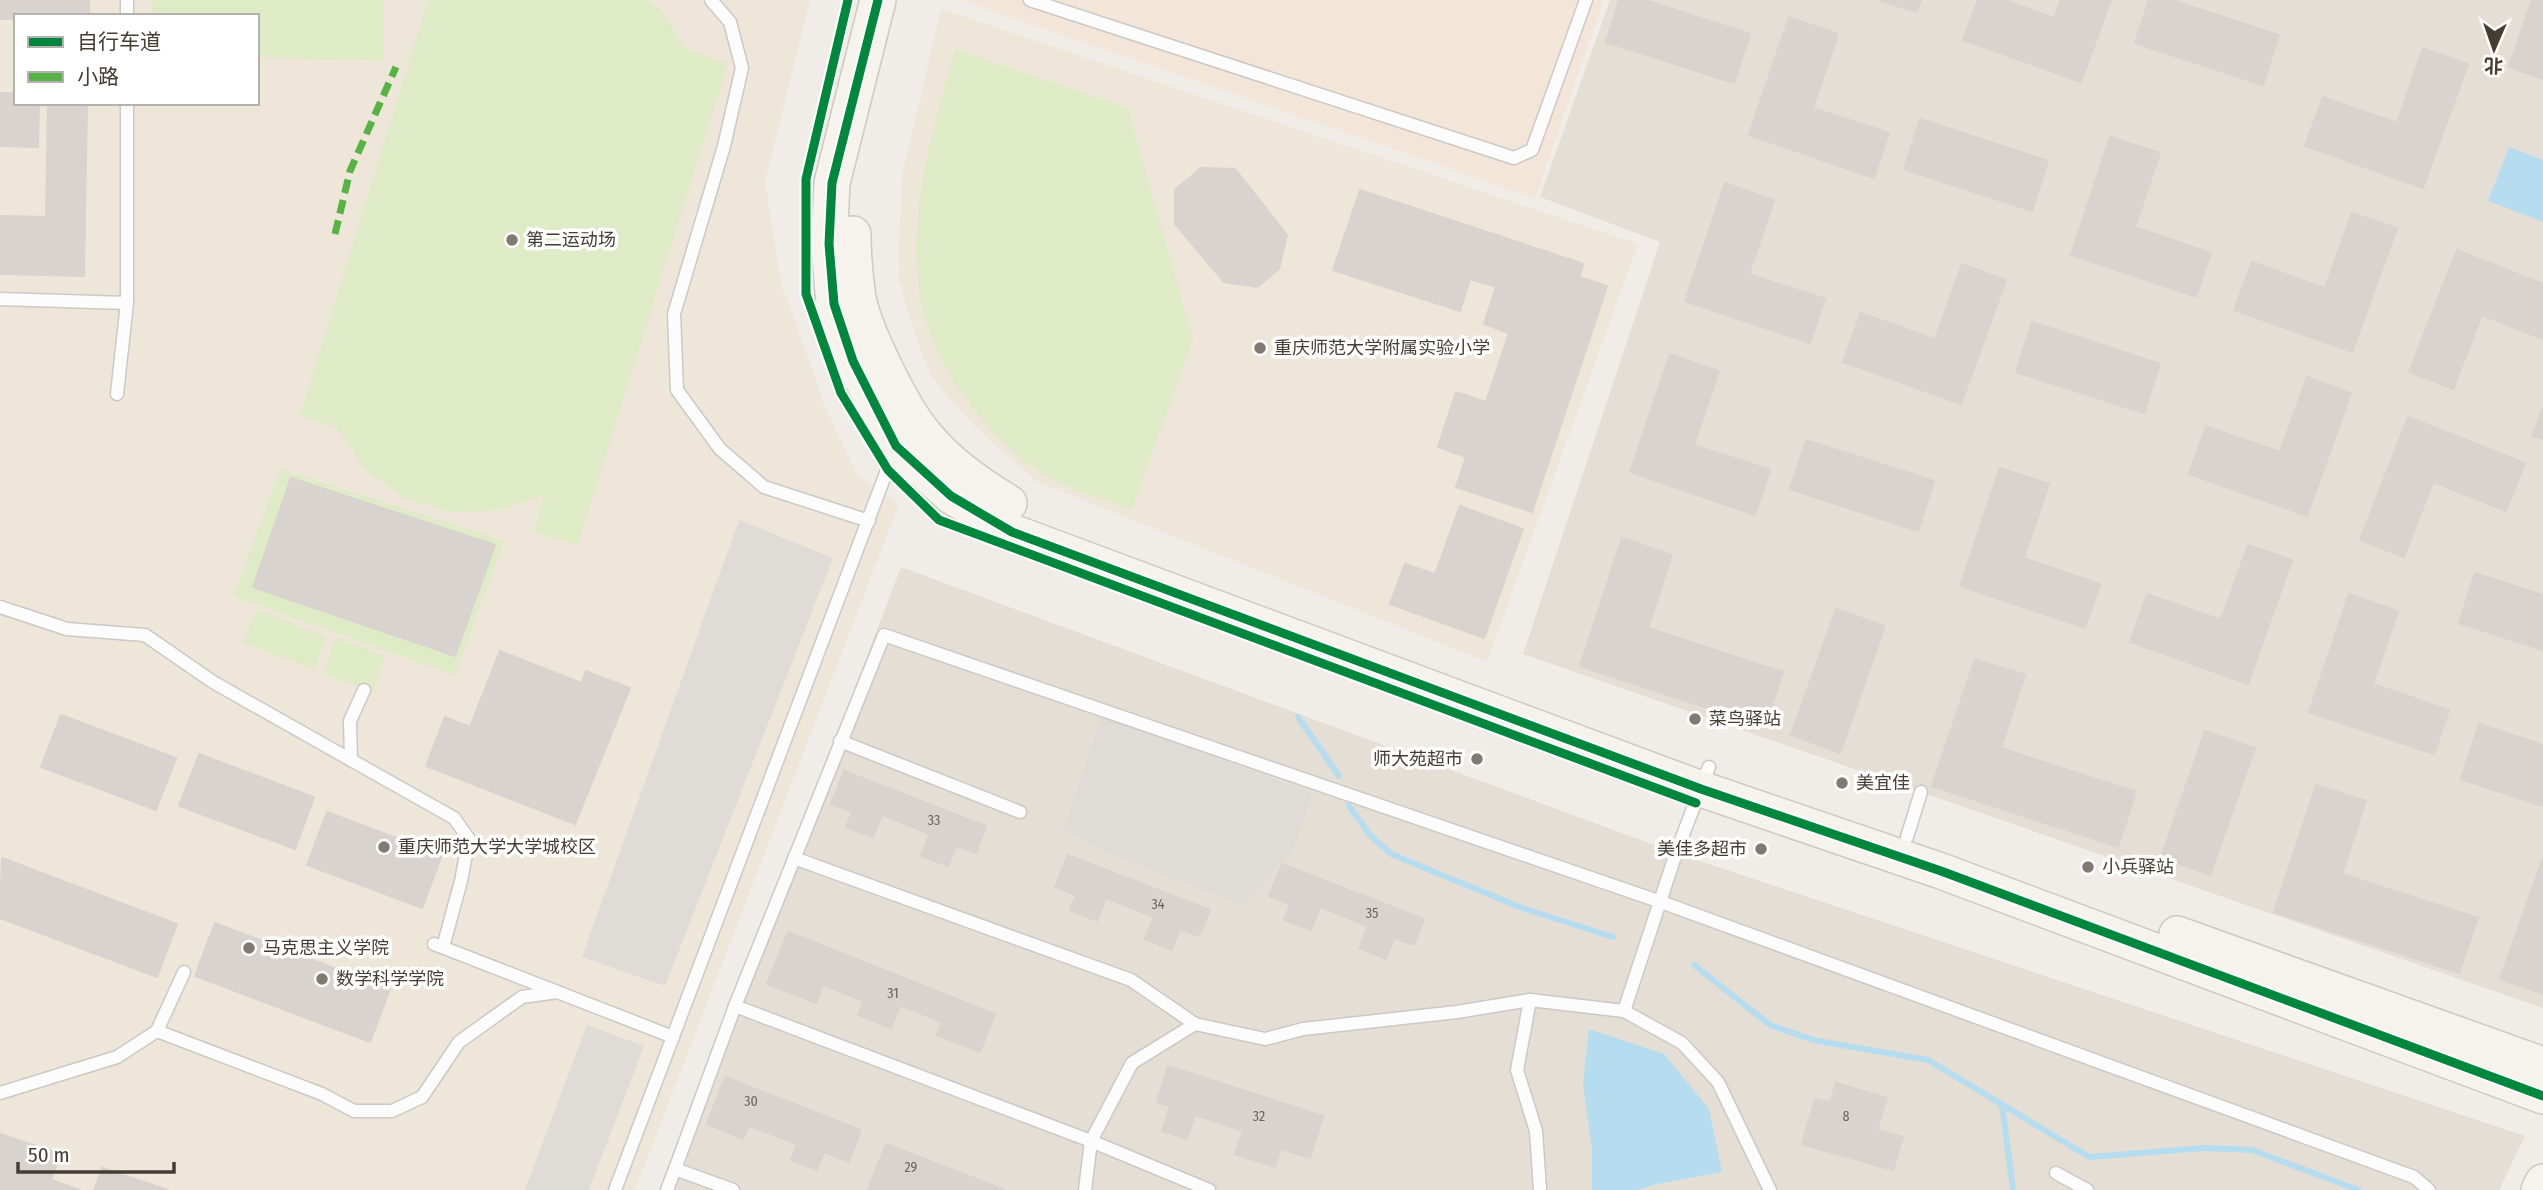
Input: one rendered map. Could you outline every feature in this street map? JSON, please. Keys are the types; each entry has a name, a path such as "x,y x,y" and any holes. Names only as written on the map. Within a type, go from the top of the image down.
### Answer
{"street":[{"path":"878,0 832,183 829,244 834,303 853,361 896,446 951,496 1012,532 1705,778 1907,837 2543,1065"},
{"path":"900,0 855,186 853,246 859,299 879,354 905,404 925,436 968,477 1022,512 1941,871 2543,1096"},
{"path":"2539,1190 2543,1182"}],"lane":[{"path":"711,0 730,22 742,68 724,146 674,314 677,390 720,449 764,487 869,521"},
{"path":"1030,0 1514,158 1532,150 1586,0"},
{"path":"117,394 127,303 127,105"},
{"path":"0,299 127,303"},
{"path":"615,1190 896,446"},
{"path":"0,607 67,629 145,635 213,682 454,818 469,839 461,881 438,945 673,1037"},
{"path":"667,1190 735,1006 884,635 1661,902 2414,1177 2430,1190"},
{"path":"351,760 350,721 364,690"},
{"path":"840,741 1020,812"},
{"path":"1624,1011 1676,853 1705,778"},
{"path":"1907,837 1921,792"},
{"path":"794,858 1131,980 1195,1024 1265,1039 1303,1029 1457,1012 1530,1000 1624,1011 1682,1043 1718,1082 1770,1190"},
{"path":"0,1093 117,1057 157,1031 184,972"},
{"path":"157,1031 322,1094 354,1111 392,1111 422,1097 459,1042 522,997 557,992"},
{"path":"1530,1000 1517,1070 1536,1130 1540,1190"},
{"path":"735,1006 1091,1141 1209,1190"},
{"path":"1085,1190 1091,1141 1132,1063 1195,1024"},
{"path":"675,1168 733,1190"},
{"path":"2056,1173 2087,1190"}],"shaded area":[{"name":"重庆师范大学大学城校区","path":"0,0 810,0 765,181 781,282 826,409 858,476 899,504 635,1190 0,1190"},
{"path":"961,0 1604,0 1535,198"},
{"path":"1610,0 2543,0 2543,1008 1523,654 1660,242 1540,197"},
{"name":"重庆师范大学附属实验小学","path":"941,9 1638,244 1487,662 1036,481 976,428 931,377 899,280 901,180"},
{"path":"739,520 833,558 665,986 582,957"},
{"path":"901,567 1676,853 2525,1136 2499,1190 663,1190"},
{"path":"1101,715 1312,793 1293,851 1243,905 1106,853 1063,829"},
{"path":"587,1025 644,1046 589,1190 525,1190"}],"green space":[{"path":"151,0 383,0 383,61 259,57 259,14 151,14"},
{"path":"428,0 648,0 660,9 686,50 728,63 578,545 534,532 544,495 500,510 451,512 404,498 365,469 337,428 300,415"},
{"path":"955,49 1128,108 1193,340 1132,509 1056,481 1027,463 1009,447 976,412 946,369 927,326 918,281 916,236 930,144"},
{"path":"280,469 504,541 455,675 234,596"},
{"path":"257,609 325,637 315,669 243,643"},
{"path":"336,638 385,656 373,692 323,673"}],"water":[{"path":"2509,147 2543,160 2543,222 2488,201"},
{"path":"1589,1029 1664,1054 1709,1109 1722,1172 1638,1190 1592,1190 1592,1149 1583,1085"}],"building":[{"path":"0,0 89,0 89,14 14,14 14,19 0,19"},
{"path":"1619,0 1646,0 1750,34 1734,83 1606,42"},
{"path":"1879,0 1921,0 1917,12"},
{"path":"1978,0 2004,0 2054,18 2061,0 2111,0 2081,82 1963,40"},
{"path":"2149,0 2171,0 2279,35 2263,85 2135,43"},
{"path":"2532,0 2543,0 2543,79 2509,67"},
{"path":"1789,17 1838,34 1813,108 1889,133 1874,178 1749,135"},
{"path":"2423,48 2468,64 2423,188 2305,146 2323,97 2397,123"},
{"path":"0,93 14,93 14,105 39,105 38,147 0,146"},
{"path":"48,105 87,105 84,276 0,274 0,216 46,217"},
{"path":"1920,119 2048,161 2032,211 1904,169"},
{"path":"2110,137 2160,153 2135,227 2211,253 2196,297 2071,255"},
{"path":"1201,168 1235,169 1287,235 1279,269 1257,287 1224,282 1175,224 1175,190"},
{"path":"1725,183 1774,200 1749,274 1825,299 1810,343 1685,301"},
{"path":"1360,190 1584,264 1579,277 1607,286 1532,512 1456,487 1466,457 1438,447 1456,392 1486,402 1509,333 1484,324 1496,287 1470,279 1460,311 1333,270"},
{"path":"2352,213 2397,228 2352,352 2234,310 2252,262 2325,288"},
{"path":"2457,250 2543,284 2543,339 2482,315 2453,389 2409,372"},
{"path":"1962,264 2006,280 1961,404 1843,362 1861,313 1935,339"},
{"path":"2032,322 2160,364 2144,413 2016,372"},
{"path":"1670,354 1719,371 1694,445 1770,470 1755,515 1630,472"},
{"path":"2307,377 2351,393 2307,516 2189,474 2206,426 2280,452"},
{"path":"2543,407 2543,439 2533,436"},
{"path":"2408,417 2525,463 2506,511 2433,482 2404,557 2360,540"},
{"path":"1806,440 1934,481 1918,531 1790,489"},
{"path":"2000,468 2049,484 2024,558 2100,584 2085,628 1960,586"},
{"path":"291,478 495,545 455,656 253,587"},
{"path":"1460,506 1523,529 1484,638 1390,604 1405,564 1435,574"},
{"path":"1622,538 1672,555 1648,628 1783,672 1765,727 1580,666"},
{"path":"2248,545 2292,560 2248,684 2130,642 2147,594 2221,620"},
{"path":"2475,573 2543,595 2543,650 2459,623"},
{"path":"2349,594 2398,611 2373,684 2449,710 2434,754 2309,712"},
{"path":"1836,609 1885,626 1840,753 1791,735"},
{"path":"500,651 581,683 586,671 630,688 575,824 426,766 445,717 470,727"},
{"path":"1975,659 2025,675 2001,748 2136,792 2118,847 1932,786"},
{"path":"61,715 176,758 156,810 41,767"},
{"path":"2479,724 2543,745 2543,806 2461,779"},
{"path":"2205,731 2255,748 2210,875 2161,858"},
{"path":"199,754 314,797 295,849 179,806"},
{"path":"844,771 986,826 976,853 956,846 948,866 921,856 930,834 882,815 873,837 846,827 852,812 831,804"},
{"path":"2316,785 2366,801 2342,874 2478,918 2459,973 2274,912"},
{"path":"327,812 442,855 422,908 307,865"},
{"path":"1068,855 1210,910 1199,936 1180,929 1172,950 1145,939 1154,917 1106,898 1097,921 1070,910 1076,895 1055,887"},
{"path":"2,858 177,924 157,977 0,918"},
{"path":"2543,858 2543,994 2500,979"},
{"path":"1282,864 1424,919 1414,945 1394,938 1386,959 1359,948 1368,926 1320,907 1311,930 1284,920 1290,904 1269,896"},
{"path":"215,923 390,989 370,1042 195,976"},
{"path":"788,932 995,1014 980,1052 937,1035 942,1022 900,1005 891,1028 858,1015 864,1001 823,985 816,1003 767,984"},
{"path":"1168,1066 1323,1116 1310,1158 1280,1149 1275,1167 1235,1154 1243,1131 1195,1115 1187,1139 1162,1131 1170,1106 1157,1102"},
{"path":"725,1077 861,1130 849,1162 824,1152 817,1170 791,1160 797,1144 749,1126 743,1139 707,1124"},
{"path":"1836,1083 1887,1098 1877,1130 1903,1137 1893,1170 1802,1144 1815,1099 1830,1103"},
{"path":"0,1134 60,1154 51,1180 80,1190 0,1190"},
{"path":"886,1144 1005,1190 868,1190"},
{"path":"102,1168 168,1190 94,1190"}],"waterway":[{"path":"1298,717 1339,776"},
{"path":"1349,806 1370,835 1391,854 1522,908 1613,937"},
{"path":"1694,965 1770,1025 1813,1040 1928,1060 2089,1157 2204,1148 2252,1150 2358,1190"},
{"path":"2002,1105 2013,1190"}],"marked path":[{"path":"335,234 350,171 396,67"}],"cycle path":[{"path":"848,0 806,179 806,294 841,393 888,470 939,520 1696,803"},
{"path":"878,0 832,183 829,244 834,304 853,361 896,446 951,496 1012,532 1701,789 1941,871 2543,1096"}],"place":[{"name":"第二运动场","path":"512,240"},
{"name":"重庆师范大学附属实验小学","path":"1260,348"},
{"name":"菜鸟驿站","path":"1695,719"},
{"name":"师大苑超市","path":"1477,759"},
{"name":"美宜佳","path":"1842,783"},
{"name":"重庆师范大学大学城校区","path":"384,847"},
{"name":"美佳多超市","path":"1761,849"},
{"name":"小兵驿站","path":"2088,867"},
{"name":"马克思主义学院","path":"249,948"},
{"name":"数学科学学院","path":"322,979"}]}
